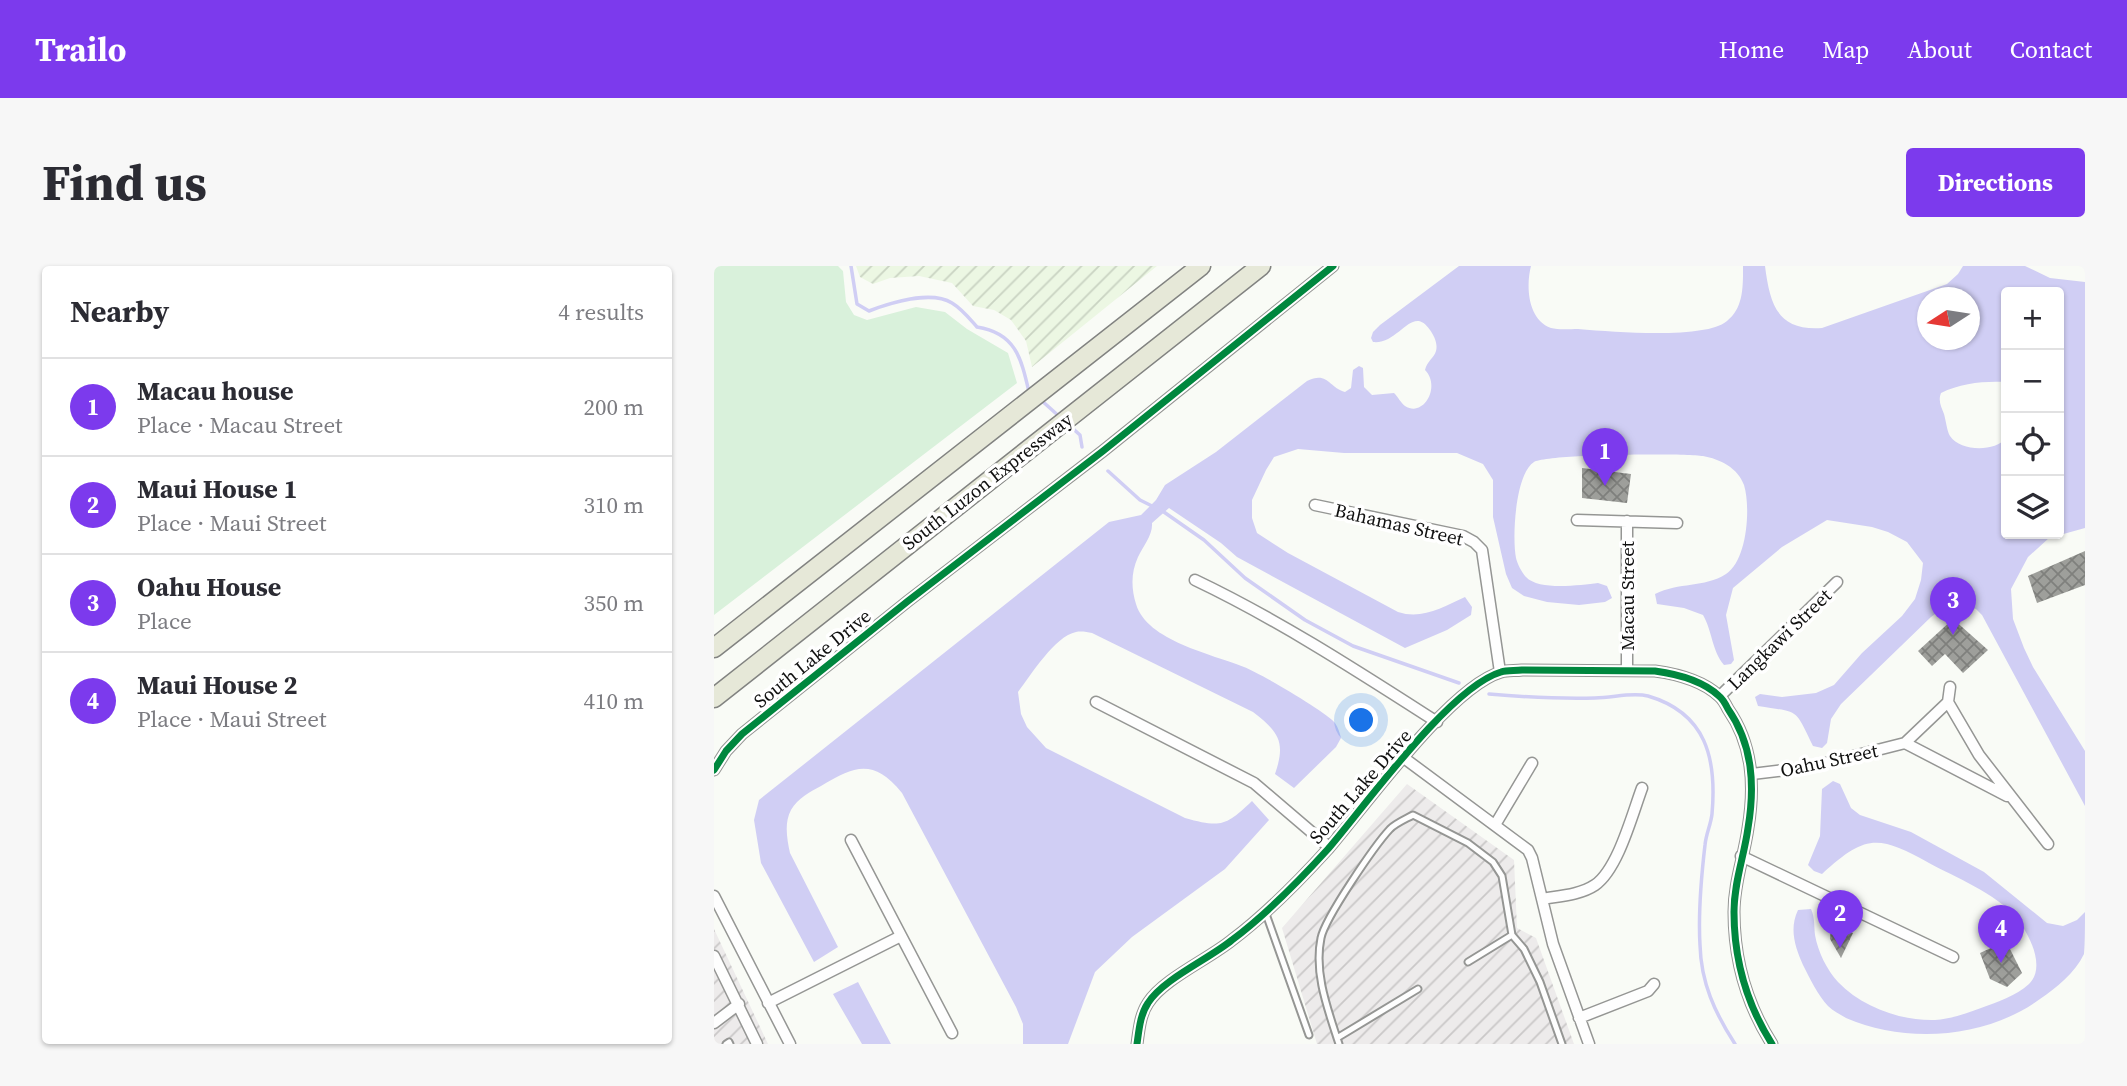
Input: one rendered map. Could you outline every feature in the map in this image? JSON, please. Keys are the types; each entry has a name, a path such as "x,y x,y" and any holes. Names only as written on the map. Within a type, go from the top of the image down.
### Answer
{"highway":[{"name":"South Luzon Expressway","path":"714,648 1201,266"},
{"name":"South Luzon Expressway","path":"714,698 1261,266"}],"street":[{"name":"South Lake Drive","path":"714,770 726,751 742,734 908,601 1103,451 1333,266"},
{"name":"Bahamas Street","path":"1315,505 1463,536 1474,542 1482,550 1500,672"},
{"path":"1577,520 1677,523"},
{"name":"Macau Street","path":"1627,521 1627,670"},
{"path":"1195,580 1231,597 1329,654 1437,722"},
{"name":"Langkawi Street","path":"1720,696 1838,582"},
{"name":"South Lake Drive","path":"1137,1044 1143,1014 1160,989 1228,944 1266,914 1329,847 1437,722 1475,686 1500,672 1627,670 1674,674 1694,681 1720,696 1737,722 1746,743 1752,774 1748,830 1736,879 1734,910 1738,964 1744,989 1772,1044"},
{"path":"1950,687 1948,702 1979,755 2048,845"},
{"path":"1096,702 1254,783 1329,847"},
{"path":"1948,702 1905,743 2011,798"},
{"name":"Oahu Street","path":"1752,774 1810,767 1905,743"},
{"path":"1404,758 1528,850 1553,944 1589,1044"},
{"path":"1495,825 1532,763"},
{"path":"1542,899 1583,891 1596,885 1607,872 1617,852 1642,788"},
{"path":"851,840 952,1033"},
{"path":"1741,856 1953,957"},
{"path":"714,896 790,1044"},
{"path":"768,1003 901,936"},
{"path":"714,956 757,1044"},
{"path":"1579,1018 1648,991 1654,985"},
{"path":"714,1023 738,1004"}],"lane":[{"path":"1418,989 1338,1041 1323,995 1320,960 1321,937 1330,918 1391,827 1413,815 1468,843 1493,862 1502,876 1512,935 1524,949 1540,982 1562,1044"},
{"path":"1266,914 1309,1035"},
{"path":"1468,962 1512,935"}],"shaded area":[{"path":"1407,784 1514,860 1517,928 1536,938 1574,1044 1317,1044 1282,928"},
{"path":"714,929 768,1044 714,1044"}],"green space":[{"path":"714,266 838,266 843,271 846,302 854,315 867,320 916,307 945,312 967,329 1008,353 1017,383 714,615"},
{"path":"856,266 1157,266 1032,367 1026,341 1011,320 994,310 973,306 952,283 919,276 890,278 873,284 860,277"}],"water":[{"path":"1459,266 1531,266 1530,301 1537,317 1551,328 1673,333 1712,328 1725,323 1737,310 1743,266 1765,266 1773,303 1786,320 1795,325 1822,328 1917,295 1917,350 1980,350 1980,287 1938,287 1947,284 1963,266 2025,266 2050,278 2085,282 2085,528 2064,534 2064,287 2001,287 2001,382 1981,382 1956,387 1941,393 1940,404 1947,429 1955,441 1978,448 2001,443 2001,539 2048,539 2028,557 2011,589 2013,619 2033,667 2085,751 2085,806 1982,615 1976,609 1963,604 1946,606 1931,617 1841,704 1831,719 1827,743 1822,748 1813,746 1794,714 1758,706 1755,697 1760,694 1782,697 1816,693 1834,685 1862,653 1902,616 1915,599 1923,563 1907,542 1888,532 1827,520 1782,547 1733,588 1726,615 1734,660 1731,664 1724,665 1703,615 1684,608 1657,604 1655,594 1718,578 1726,574 1739,558 1746,533 1746,495 1741,479 1733,469 1722,462 1703,456 1643,454 1563,457 1534,462 1523,479 1516,507 1517,560 1526,577 1540,584 1560,586 1598,583 1607,586 1612,598 1605,602 1579,605 1547,602 1524,596 1512,588 1506,574 1493,517 1493,480 1483,464 1457,453 1344,453 1298,449 1274,457 1266,470 1252,500 1252,518 1257,533 1288,553 1398,612 1424,613 1465,597 1472,607 1471,615 1447,630 1405,648 1237,557 1169,508 1152,523 1151,532 1138,557 1133,574 1134,598 1142,617 1167,637 1244,667 1292,693 1330,718 1341,738 1336,747 1294,788 1275,774 1280,754 1278,738 1253,712 1092,633 1078,632 1068,635 1052,648 1018,692 1021,714 1027,727 1046,748 1185,818 1222,823 1236,816 1252,801 1269,820 1225,869 1132,937 1095,972 1068,1044 1023,1044 1023,1024 1016,1007 902,793 882,774 873,770 854,770 833,779 801,799 787,820 790,853 838,947 814,962 761,863 754,820 759,800 1109,522 1141,515 1156,500 1165,485 1216,452 1307,381 1314,378 1324,379 1345,392 1351,388 1353,370 1359,366 1363,368 1364,387 1372,395 1394,393 1405,406 1412,409 1424,404 1431,392 1430,377 1425,370 1436,348 1430,330 1417,321 1390,338 1373,342 1373,332"},
{"path":"1833,781 1840,784 1851,808 1860,815 1911,832 1984,872 2047,923 2063,926 2077,920 2085,912 2084,954 2076,968 2052,990 2018,1012 1970,1029 1945,1033 1894,1032 1846,1018 1832,1009 1814,987 1798,951 1794,924 1798,910 1811,909 1818,948 1838,982 1858,999 1896,1015 1935,1020 1970,1012 2018,992 2029,984 2036,968 2030,940 2007,908 1975,887 1897,847 1873,843 1862,846 1850,851 1822,874 1814,871 1808,865 1820,836 1822,789"},
{"path":"858,982 891,1044 862,1044 833,994"}],"building":[{"path":"1582,468 1631,474 1627,503 1582,498"},
{"path":"2085,551 2085,585 2037,603 2028,576"},
{"path":"1953,619 1988,650 1963,673 1945,654 1932,666 1918,651"},
{"path":"1831,924 1853,933 1841,958 1830,939"},
{"path":"2006,941 2022,973 2007,987 1990,979 1980,953"}],"waterway":[{"path":"851,266 857,304 869,311 910,299 943,299 959,308 977,327 1000,335 1008,341 1019,358 1029,392"},
{"path":"1041,400 1061,418"},
{"path":"1070,426 1080,435 1082,447"},
{"path":"1108,471 1140,500 1154,507"},
{"path":"1161,510 1204,540 1245,578 1305,620 1353,646 1459,683"},
{"path":"1489,694 1569,698 1642,695 1668,704 1695,726 1704,740 1709,757 1713,794 1701,883 1701,959 1710,997 1735,1044"}],"cycle path":[{"path":"714,770 726,751 742,734 908,601 1103,451 1333,266"},
{"path":"1137,1044 1143,1012 1155,994 1232,940 1282,897 1328,849 1409,750 1458,700 1480,682 1501,672 1522,670 1663,672 1697,682 1712,690 1724,702 1743,737 1751,781 1748,828 1734,901 1736,948 1743,981 1755,1013 1772,1044"}],"place":[{"name":"Macau house","path":"1605,486"},
{"name":"Oahu House","path":"1953,635"},
{"name":"Maui House 1","path":"1840,948"},
{"name":"Maui House 2","path":"2001,963"}]}
